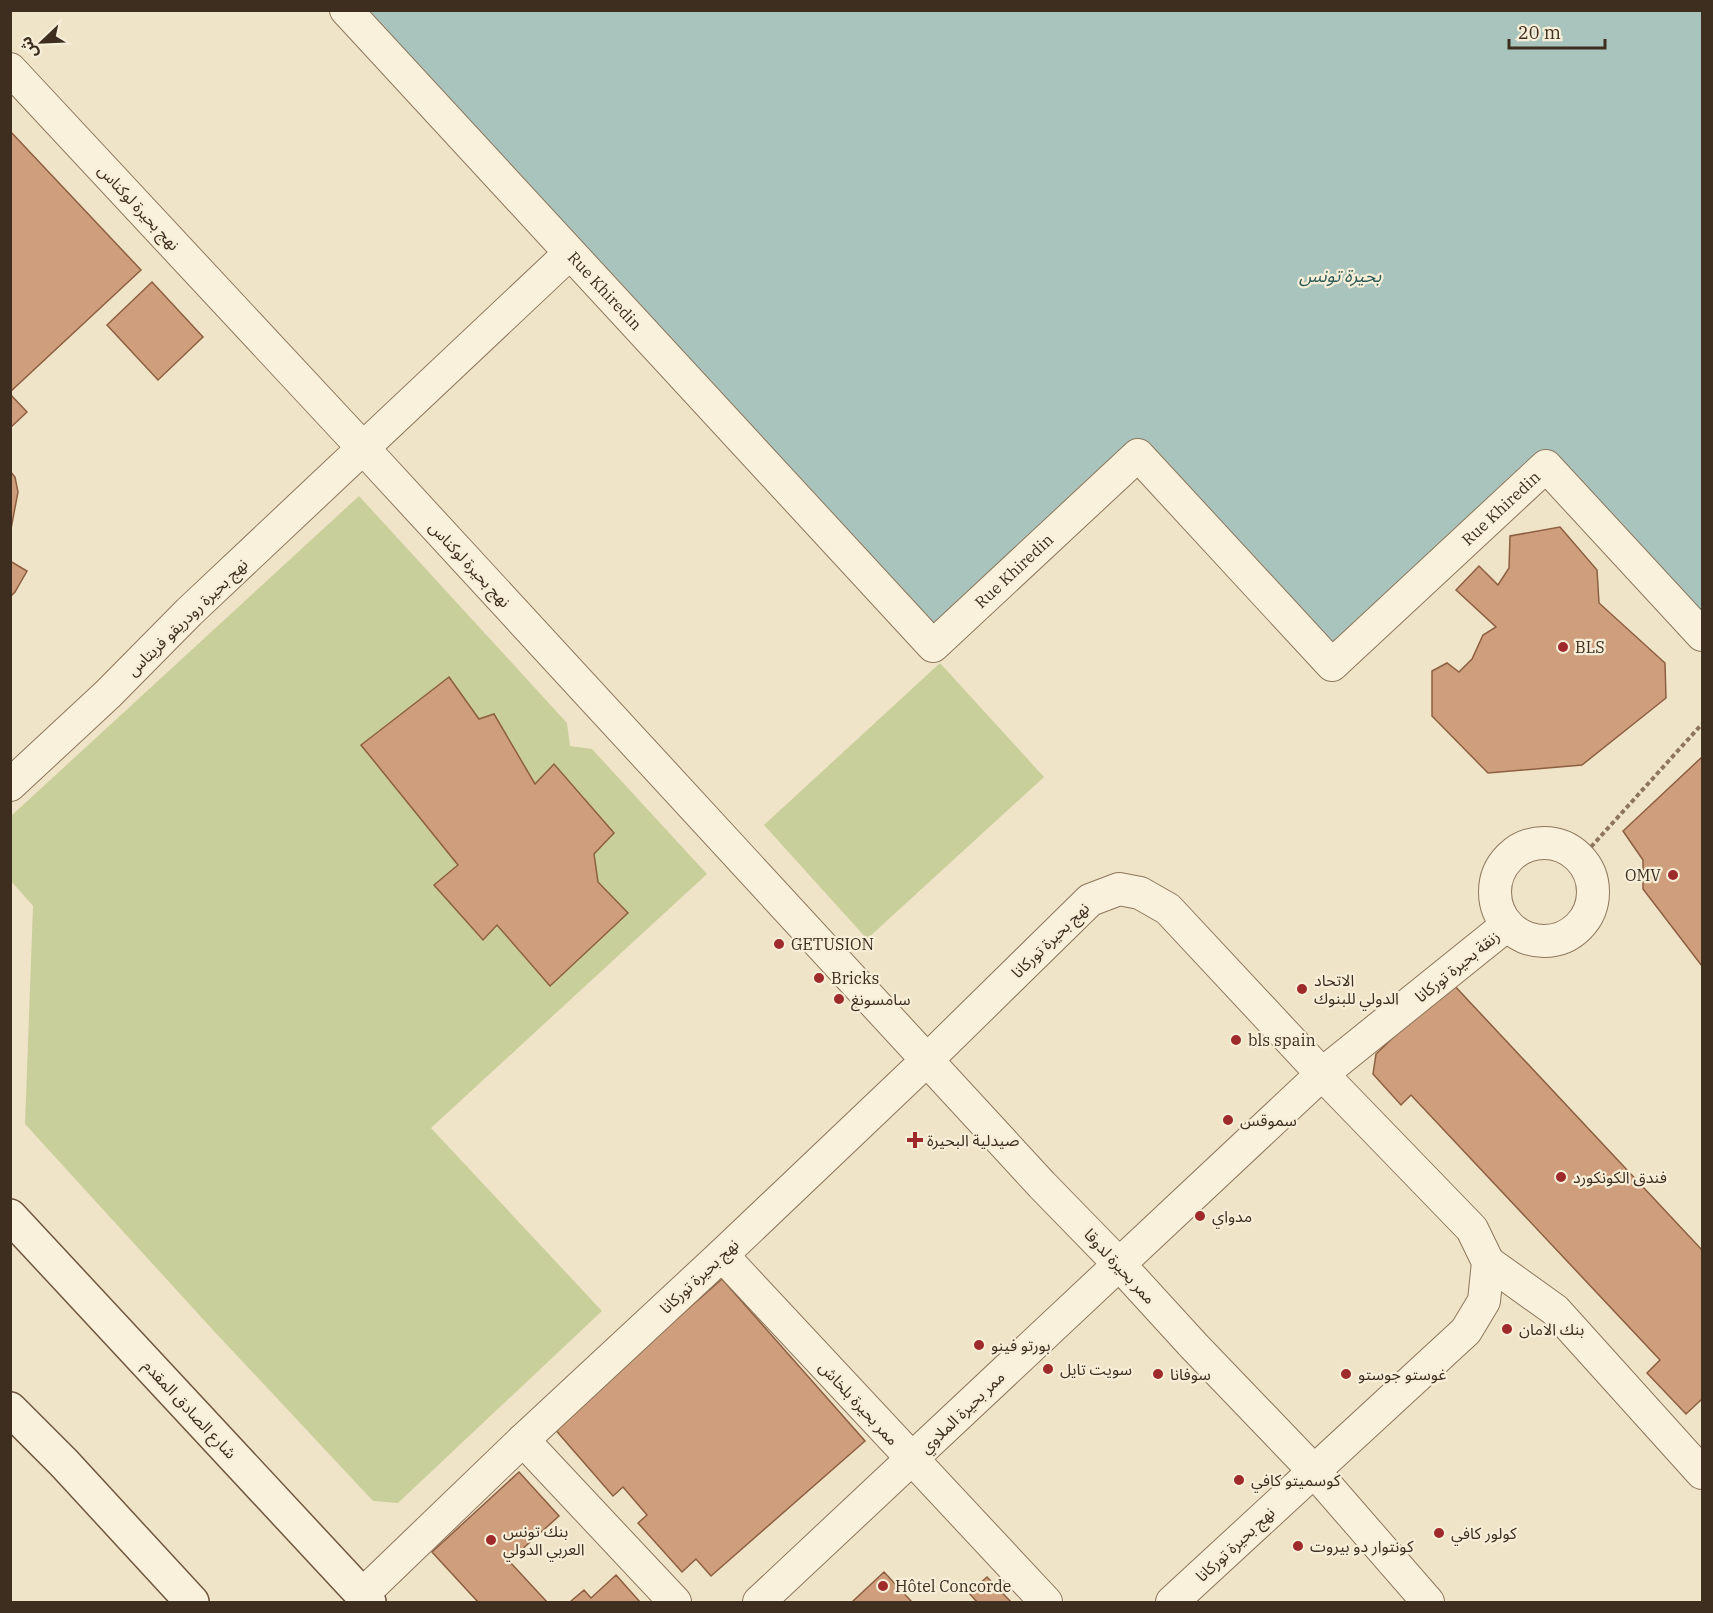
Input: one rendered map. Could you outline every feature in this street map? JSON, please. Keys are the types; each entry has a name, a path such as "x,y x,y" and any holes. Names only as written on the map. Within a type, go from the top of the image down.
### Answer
{"main road":[{"name":"شارع الصادق المقدم","path":"10,1216 366,1599"},
{"path":"10,1409 64,1463 192,1602"}],"street":[{"name":"Rue Khiredin","path":"346,10 933,646 1138,455 1332,665 1546,466 1702,635"},
{"name":"نهج بحيرة لوكناس","path":"10,69 364,448 926,1061"},
{"name":"نهج بحيرة رودريقو فريتاس","path":"10,786 108,694 189,612 569,254"},
{"name":"زنقة بحيرة توركانا","path":"1546,842 1565,847 1581,858 1591,875 1594,894 1589,913 1577,928 1561,939 1542,942 1523,937 1507,925 1497,909 1494,889 1499,870 1511,854 1527,844 1546,842"},
{"name":"نهج بحيرة توركانا","path":"366,1599 523,1440 926,1061 1090,900 1119,889 1140,892 1168,909 1322,1074 1472,1229 1488,1262 1484,1301 1466,1331 1172,1602"},
{"name":"زنقة بحيرة توركانا","path":"1322,1074 1507,925"},
{"name":"ممر بحيرة لدوقا","path":"926,1061 1314,1471 1428,1602"},
{"name":"ممر بحيرة الملاوي","path":"759,1602 1322,1074"},
{"name":"ممر بحيرة بلخاش","path":"722,1255 1046,1602"},
{"path":"1488,1262 1555,1310 1702,1473"},
{"path":"523,1440 675,1602"}],"path":[{"path":"1581,858 1702,724"}],"green space":[{"path":"359,496 567,723 570,746 592,749 707,874 431,1128 602,1311 398,1503 373,1501 25,1124 33,906 11,881 11,816"},
{"path":"940,663 1044,777 867,939 764,825"}],"water":[{"name":"بحيرة تونس","path":"361,11 1702,11 1702,633 1539,456 1327,654 1130,441 923,634"}],"building":[{"path":"10,131 141,270 10,392"},
{"path":"152,282 203,337 158,380 107,325"},
{"path":"10,394 27,412 10,428"},
{"path":"10,471 15,477 18,492 10,534"},
{"name":"BLS","path":"1560,527 1597,570 1599,603 1665,663 1666,698 1582,765 1488,773 1432,716 1432,671 1447,663 1459,672 1472,659 1483,635 1496,627 1456,590 1479,566 1498,585 1509,568 1510,536"},
{"path":"10,561 27,571 10,597"},
{"path":"449,677 479,719 494,714 535,784 554,764 614,833 594,854 598,882 628,913 550,986 497,925 483,940 434,885 458,865 361,745"},
{"name":"OMV","path":"1702,757 1702,966 1643,889 1643,860 1623,831"},
{"name":"فندق الكونكورد","path":"1451,982 1702,1250 1702,1399 1686,1414 1647,1373 1660,1360 1411,1095 1401,1105 1373,1074 1376,1054"},
{"path":"722,1279 865,1441 711,1576 696,1559 682,1572 638,1523 647,1515 623,1487 613,1496 553,1427"},
{"path":"519,1472 559,1516 509,1561 547,1602 478,1602 432,1552"},
{"name":"Hôtel Concorde","path":"884,1572 911,1601 852,1602"},
{"path":"616,1575 640,1602 570,1602 584,1590 591,1598"},
{"name":"Hôtel Concorde","path":"987,1577 1011,1602 977,1602 969,1593"}],"place":[{"name":"BLS","path":"1563,647"},
{"name":"OMV","path":"1673,875"},
{"name":"GETUSION","path":"779,944"},
{"name":"Bricks","path":"819,978"},
{"name":"الاتحاد الدولي للبنوك","path":"1302,989"},
{"name":"سامسونغ","path":"839,999"},
{"name":"bls spain","path":"1236,1040"},
{"name":"سموقس","path":"1228,1120"},
{"name":"صيدلية البحيرة","path":"915,1140"},
{"name":"فندق الكونكورد","path":"1561,1177"},
{"name":"مدواي","path":"1200,1216"},
{"name":"بنك الامان","path":"1507,1329"},
{"name":"بورتو فينو","path":"979,1345"},
{"name":"سويت تايل","path":"1048,1369"},
{"name":"سوفانا","path":"1158,1374"},
{"name":"غوستو جوستو","path":"1346,1374"},
{"name":"كوسميتو كافي","path":"1239,1480"},
{"name":"كولور كافي","path":"1439,1533"},
{"name":"بنك تونس العربي الدولي","path":"491,1540"},
{"name":"كونتوار دو بيروت","path":"1298,1546"},
{"name":"Hôtel Concorde","path":"883,1586"}]}
